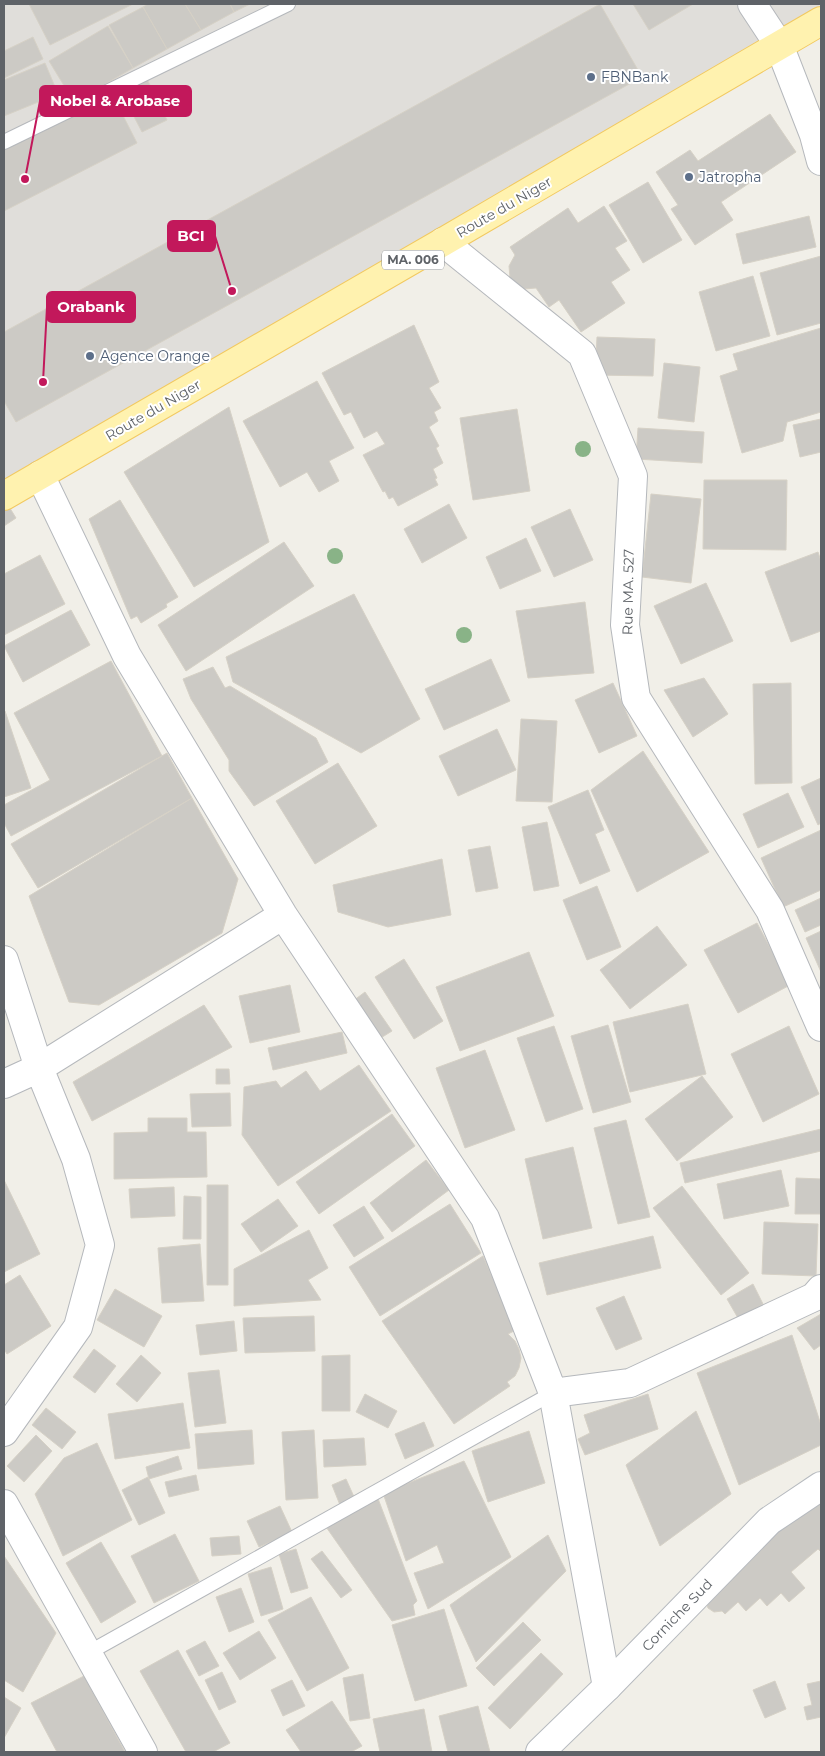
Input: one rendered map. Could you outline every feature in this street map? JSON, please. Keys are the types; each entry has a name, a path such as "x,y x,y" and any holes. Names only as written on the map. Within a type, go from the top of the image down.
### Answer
{"main road":[{"name":"Route du Niger","path":"4,496 444,242 821,21"}],"street":[{"path":"752,4 779,46 814,135 821,161"},
{"name":"Rue MA. 527","path":"444,242 582,354 633,476 625,625 636,698 770,910 821,1027"},
{"path":"40,475 127,656 283,915 485,1218 552,1393 607,1687"},
{"path":"4,1084 39,1068 283,915"},
{"path":"4,960 39,1068 76,1159 100,1245 78,1327 4,1432"},
{"path":"552,1393 630,1383 814,1297 821,1289"},
{"name":"Corniche Sud","path":"540,1752 607,1687 769,1521 821,1486"},
{"path":"4,1504 143,1752"}],"lane":[{"path":"4,142 288,4"},
{"path":"88,1653 552,1393"}],"shaded area":[{"path":"4,4 821,4 821,12 4,491"}],"building":[{"path":"29,4 133,4 50,45"},
{"path":"148,4 185,4 201,30 167,49 143,7"},
{"path":"185,4 230,4 234,12 201,30"},
{"path":"230,4 250,4 234,12"},
{"path":"600,4 642,77 16,422 4,401 4,332"},
{"path":"633,4 693,4 649,30"},
{"path":"143,7 167,49 133,68 109,25"},
{"path":"108,26 133,68 74,102 49,61"},
{"path":"33,37 43,59 4,78 4,51"},
{"path":"45,63 58,94 4,116 4,80"},
{"path":"146,77 167,120 142,132 120,90"},
{"path":"111,92 137,143 4,211 4,147"},
{"path":"770,114 796,152 721,202 733,220 695,245 671,209 678,205 656,172 690,150 698,161"},
{"path":"648,182 682,240 643,263 609,205"},
{"path":"604,206 627,241 615,248 630,270 611,282 625,303 581,332 559,300 549,307 536,288 524,289 513,283 510,278 509,266 515,255 510,247 568,208 578,223"},
{"path":"809,216 816,247 743,264 736,234"},
{"path":"821,256 821,323 777,335 760,273"},
{"path":"753,276 770,336 716,351 699,292"},
{"path":"414,325 439,382 429,388 441,408 434,412 438,421 429,427 439,446 436,448 443,463 433,469 438,485 398,506 393,497 389,499 385,491 383,492 363,455 385,444 377,431 364,438 351,412 344,415 322,373"},
{"path":"821,328 821,412 787,422 783,441 742,453 720,376 738,370 733,354"},
{"path":"597,337 655,339 653,376 595,375"},
{"path":"664,363 700,367 694,422 658,418"},
{"path":"317,381 354,448 329,461 339,481 319,492 307,472 280,487 243,421"},
{"path":"229,407 269,542 194,587 124,472"},
{"path":"517,409 530,491 473,500 460,418"},
{"path":"821,419 821,452 800,457 793,425"},
{"path":"638,428 704,432 702,463 636,459"},
{"path":"704,480 787,480 786,550 703,549"},
{"path":"651,494 701,499 691,583 642,577"},
{"path":"120,500 178,597 166,604 167,607 141,623 137,616 131,619 89,519"},
{"path":"449,504 467,538 422,563 404,529"},
{"path":"8,505 16,518 4,526 4,507"},
{"path":"570,509 593,560 554,577 531,527"},
{"path":"526,538 541,571 500,589 486,557"},
{"path":"284,542 314,586 186,671 158,625"},
{"path":"818,552 821,561 821,631 791,642 765,572"},
{"path":"40,555 65,604 4,635 4,574"},
{"path":"706,583 733,641 681,664 654,606"},
{"path":"354,594 420,719 361,753 233,682 226,657"},
{"path":"585,602 594,673 528,678 516,611"},
{"path":"71,610 90,645 23,682 4,646"},
{"path":"491,659 510,701 444,730 425,689"},
{"path":"111,661 162,756 11,836 4,823 4,805 50,780 14,713"},
{"path":"213,667 225,688 230,686 316,738 328,762 254,806 229,771 229,760 191,699 183,679"},
{"path":"704,678 728,714 693,737 664,690"},
{"path":"613,683 637,736 599,753 575,700"},
{"path":"791,683 792,783 755,784 753,684"},
{"path":"4,711 31,788 4,797"},
{"path":"521,719 557,721 552,802 516,801"},
{"path":"497,729 516,770 458,796 439,756"},
{"path":"643,751 709,852 637,892 591,790"},
{"path":"167,753 192,798 38,888 11,844"},
{"path":"338,763 377,826 315,864 276,801"},
{"path":"821,778 821,823 818,825 801,787"},
{"path":"588,790 604,830 595,834 610,871 580,884 548,807"},
{"path":"788,793 804,827 758,848 743,814"},
{"path":"192,798 238,879 222,933 99,1005 69,1002 29,896"},
{"path":"547,822 559,886 534,891 522,827"},
{"path":"821,830 821,890 783,907 761,858"},
{"path":"490,846 498,888 476,892 468,850"},
{"path":"442,859 451,915 388,927 338,912 333,885"},
{"path":"597,886 621,947 587,960 563,900"},
{"path":"821,898 821,925 805,932 795,910"},
{"path":"757,923 790,985 738,1013 704,950"},
{"path":"657,926 687,965 630,1009 600,970"},
{"path":"821,931 821,972 806,938"},
{"path":"529,952 554,1016 460,1051 436,987"},
{"path":"404,959 443,1021 414,1039 375,977"},
{"path":"290,985 300,1032 250,1043 239,996"},
{"path":"365,992 392,1031 379,1039 353,1001"},
{"path":"688,1004 706,1074 630,1092 613,1022"},
{"path":"204,1005 232,1047 92,1121 73,1082"},
{"path":"608,1025 631,1102 593,1113 571,1036"},
{"path":"554,1026 583,1109 546,1122 517,1038"},
{"path":"789,1026 819,1094 763,1122 731,1054"},
{"path":"342,1032 347,1053 273,1070 268,1048"},
{"path":"485,1050 515,1130 465,1148 436,1068"},
{"path":"359,1065 391,1111 278,1186 242,1135 244,1087 276,1081 281,1088 306,1071 320,1091"},
{"path":"216,1069 229,1069 230,1084 216,1084"},
{"path":"702,1076 733,1117 677,1161 645,1119"},
{"path":"230,1093 231,1126 192,1127 190,1094"},
{"path":"392,1114 415,1146 319,1214 296,1182"},
{"path":"148,1118 187,1118 187,1132 206,1132 207,1177 114,1179 114,1133 148,1132"},
{"path":"626,1120 650,1217 618,1224 594,1128"},
{"path":"821,1129 821,1151 685,1183 680,1163"},
{"path":"573,1147 592,1228 543,1239 525,1159"},
{"path":"426,1160 449,1190 392,1232 370,1203"},
{"path":"781,1170 789,1206 724,1219 717,1184"},
{"path":"796,1178 821,1179 821,1214 795,1214"},
{"path":"4,1180 40,1254 4,1272"},
{"path":"207,1185 228,1185 228,1285 207,1285"},
{"path":"682,1186 749,1273 721,1295 653,1208"},
{"path":"174,1187 175,1216 131,1218 129,1189"},
{"path":"184,1196 201,1197 201,1239 183,1239"},
{"path":"278,1199 298,1226 261,1252 241,1224"},
{"path":"450,1204 481,1253 380,1316 349,1267"},
{"path":"364,1206 384,1238 354,1257 333,1225"},
{"path":"764,1222 818,1224 816,1276 762,1274"},
{"path":"309,1230 328,1268 308,1280 321,1300 234,1306 234,1269"},
{"path":"653,1236 661,1268 547,1295 539,1263"},
{"path":"200,1244 204,1301 162,1303 158,1248"},
{"path":"483,1256 516,1330 508,1334 515,1341 521,1358 515,1376 507,1382 510,1386 454,1424 382,1321"},
{"path":"20,1275 51,1326 7,1354 4,1349 4,1285"},
{"path":"753,1284 763,1304 738,1318 727,1299"},
{"path":"115,1289 162,1316 144,1347 97,1320"},
{"path":"624,1296 642,1339 616,1350 596,1308"},
{"path":"821,1314 821,1345 814,1350 797,1328"},
{"path":"314,1316 315,1351 245,1353 243,1318"},
{"path":"234,1321 237,1351 200,1355 196,1325"},
{"path":"792,1335 821,1425 821,1445 739,1485 697,1373"},
{"path":"94,1349 116,1366 95,1393 73,1377"},
{"path":"141,1355 161,1373 137,1402 116,1384"},
{"path":"350,1355 350,1411 322,1411 322,1356"},
{"path":"219,1370 226,1423 195,1427 188,1373"},
{"path":"365,1394 397,1411 388,1428 356,1412"},
{"path":"648,1394 658,1429 585,1455 578,1439 590,1433 584,1415"},
{"path":"183,1403 190,1448 115,1459 108,1414"},
{"path":"46,1408 76,1432 62,1449 32,1425"},
{"path":"696,1411 731,1494 660,1546 626,1465"},
{"path":"424,1422 434,1446 405,1459 395,1434"},
{"path":"252,1430 254,1464 198,1469 195,1434"},
{"path":"314,1430 318,1498 286,1500 282,1432"},
{"path":"529,1431 545,1483 488,1502 472,1451"},
{"path":"36,1435 52,1451 24,1482 7,1466"},
{"path":"364,1438 366,1465 324,1467 323,1440"},
{"path":"97,1443 132,1520 63,1556 35,1494 64,1458"},
{"path":"178,1456 182,1469 149,1479 146,1467"},
{"path":"464,1461 511,1557 428,1609 414,1573 444,1563 437,1545 406,1561 383,1493"},
{"path":"196,1475 199,1490 169,1497 165,1482"},
{"path":"148,1477 165,1513 139,1525 122,1490"},
{"path":"346,1479 355,1499 340,1505 332,1485"},
{"path":"821,1494 821,1552 818,1549 791,1572 805,1588 789,1602 781,1593 767,1606 760,1598 746,1611 738,1602 725,1614 722,1611 714,1612 708,1608 706,1602 770,1534"},
{"path":"377,1496 417,1601 413,1605 415,1615 392,1621 324,1524"},
{"path":"280,1506 292,1532 259,1547 247,1521"},
{"path":"175,1534 199,1581 154,1603 131,1556"},
{"path":"548,1535 566,1571 476,1662 450,1605"},
{"path":"239,1536 241,1554 212,1556 210,1538"},
{"path":"101,1542 136,1602 101,1623 66,1563"},
{"path":"296,1549 308,1588 291,1593 279,1554"},
{"path":"322,1551 352,1590 341,1598 311,1559"},
{"path":"4,1556 56,1633 23,1692 4,1680"},
{"path":"271,1567 283,1609 261,1616 248,1574"},
{"path":"241,1588 254,1622 229,1632 216,1597"},
{"path":"311,1597 349,1668 307,1691 268,1620"},
{"path":"444,1609 467,1686 415,1701 392,1625"},
{"path":"523,1622 541,1640 494,1686 476,1668"},
{"path":"259,1631 276,1658 240,1680 223,1653"},
{"path":"205,1641 219,1666 199,1676 186,1651"},
{"path":"178,1650 230,1743 213,1752 186,1752 140,1671"},
{"path":"541,1653 563,1674 510,1729 488,1708"},
{"path":"222,1672 236,1702 219,1710 205,1680"},
{"path":"363,1674 370,1718 350,1721 343,1678"},
{"path":"84,1676 125,1752 57,1752 31,1703"},
{"path":"292,1680 305,1706 283,1716 271,1690"},
{"path":"775,1681 786,1709 765,1718 753,1690"},
{"path":"821,1681 821,1717 807,1720 804,1707 812,1705 807,1684"},
{"path":"4,1697 21,1708 4,1738"},
{"path":"332,1701 362,1746 351,1752 301,1752 286,1730"},
{"path":"478,1706 490,1752 448,1752 439,1716"},
{"path":"424,1709 432,1752 380,1752 373,1719"}],"place":[{"name":"FBNBank","path":"591,77"},
{"name":"Jatropha","path":"689,177"},
{"name":"Nobel & Arobase","path":"25,179"},
{"name":"BCI","path":"232,291"},
{"name":"Agence Orange","path":"90,356"},
{"name":"Orabank","path":"43,382"}]}
